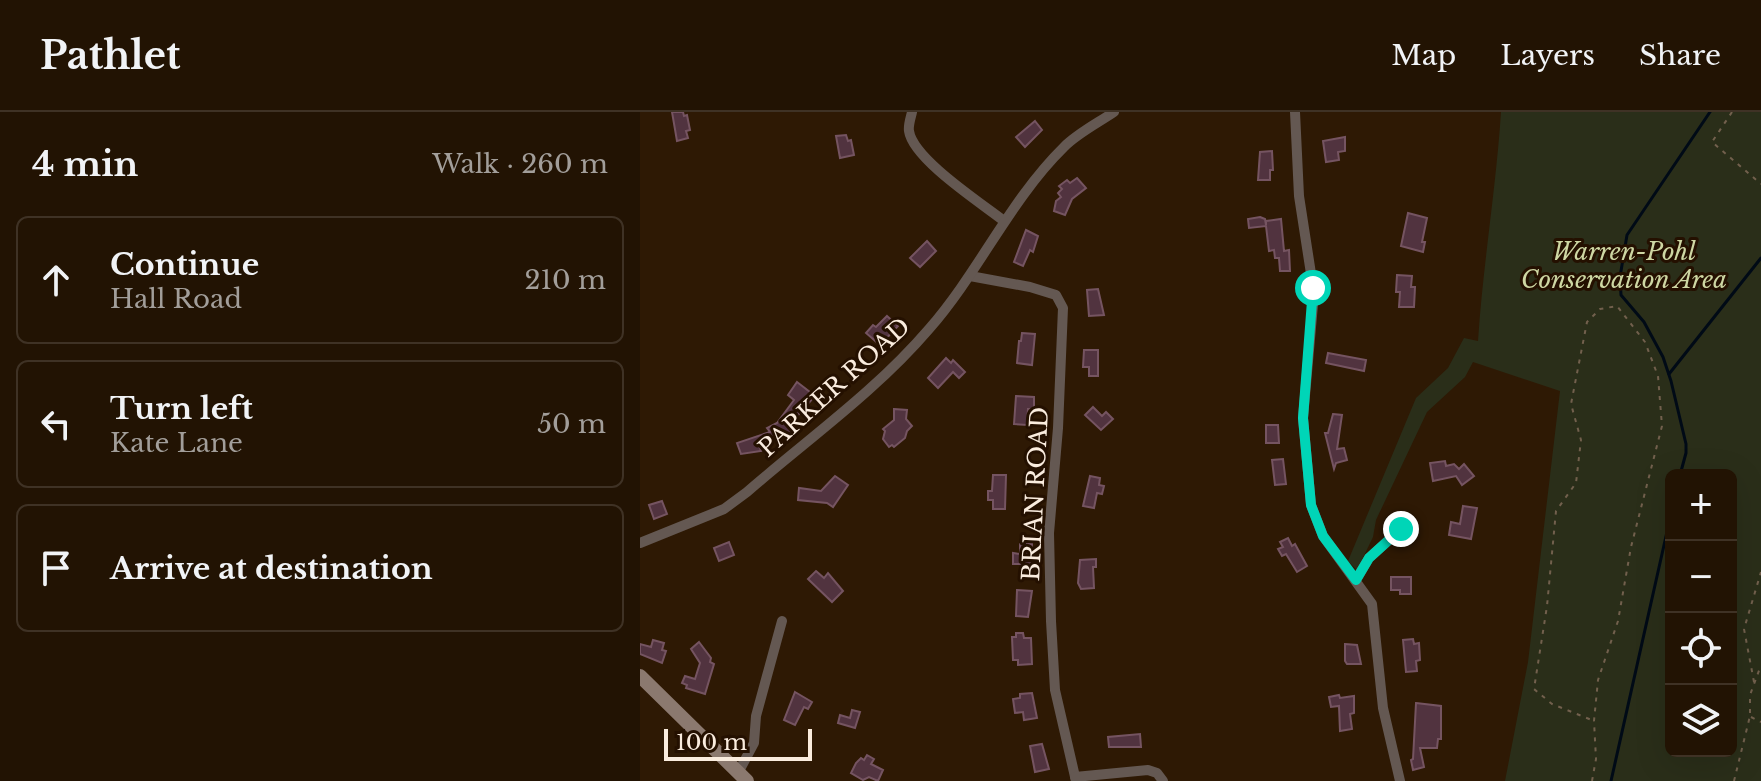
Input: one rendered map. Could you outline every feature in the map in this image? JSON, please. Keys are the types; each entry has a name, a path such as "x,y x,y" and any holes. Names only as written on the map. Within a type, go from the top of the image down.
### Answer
{"main road":[{"path":"640,676 743,777"}],"street":[{"path":"912,112 908,130 915,146 927,160 1004,221"},
{"name":"PARKER ROAD","path":"640,543 724,509 899,362 970,276 1004,221 1065,146 1114,112"},
{"path":"1295,112 1299,196 1314,293 1303,418 1311,505 1318,527 1374,610 1383,708 1400,781"},
{"name":"BRIAN ROAD","path":"970,276 1056,295 1063,308 1058,428 1049,533 1051,621 1055,690 1076,779"},
{"path":"1356,580 1369,558 1401,529"},
{"path":"743,777 754,743 756,716 782,621"},
{"path":"1076,779 1148,770 1157,773 1163,781"}],"path":[{"path":"1732,112 1712,142 1761,184"},
{"path":"1592,781 1596,759 1594,721 1598,680 1618,621 1631,547 1662,426 1658,376 1645,342 1617,306 1600,309 1587,322 1571,404 1581,440 1576,483 1556,511 1547,606 1534,689 1552,704 1594,721"},
{"path":"1755,683 1744,629 1761,572"},
{"path":"1734,781 1750,716 1750,695 1761,665"},
{"path":"1750,716 1761,722"}],"green space":[{"name":"Warren-Pohl Conservation Area","path":"1501,112 1761,112 1761,781 1505,781 1528,662 1560,391 1473,362 1465,377 1427,412 1376,520 1373,537 1357,570 1348,561 1416,398 1448,368 1464,338 1478,341"}],"building":[{"path":"672,112 687,115 688,138 677,141"},
{"path":"1035,121 1042,130 1025,147 1016,137"},
{"path":"846,135 848,141 851,140 854,155 840,158 836,136"},
{"path":"1345,137 1345,151 1338,152 1339,160 1326,162 1323,141"},
{"path":"1272,151 1270,180 1258,180 1260,152"},
{"path":"1077,178 1086,188 1072,199 1065,215 1054,211 1056,201 1061,197 1058,193 1062,189 1059,186"},
{"path":"1408,213 1427,218 1423,252 1401,246"},
{"path":"1248,219 1265,219 1266,225 1266,221 1281,219 1284,251 1289,250 1290,271 1280,271 1279,258 1275,258 1274,250 1269,251 1266,226 1249,228"},
{"path":"1026,230 1038,236 1033,252 1030,250 1023,266 1014,262"},
{"path":"927,241 936,251 920,267 910,258"},
{"path":"1397,275 1412,276 1414,307 1399,307"},
{"path":"1098,289 1104,315 1089,316 1087,290"},
{"path":"887,316 898,326 880,345 866,333"},
{"path":"1022,333 1035,334 1032,365 1017,363"},
{"path":"1084,350 1098,350 1098,376 1089,376 1089,367 1083,367"},
{"path":"1328,353 1366,360 1364,371 1326,363"},
{"path":"946,358 951,363 953,360 965,372 959,378 953,372 938,388 928,378"},
{"path":"797,382 815,396 791,423 797,428 792,435 787,438 780,433 763,442 761,451 741,454 737,443 770,432 767,428 777,423 794,400 788,395"},
{"path":"1016,396 1034,397 1034,409 1028,409 1027,425 1014,424"},
{"path":"1093,407 1102,416 1106,412 1113,419 1101,430 1085,415"},
{"path":"894,409 907,410 906,419 912,426 905,438 894,447 889,447 883,439 883,429 894,420"},
{"path":"1333,414 1342,415 1337,449 1344,448 1347,460 1336,463 1334,469 1325,433 1328,433"},
{"path":"1266,425 1278,425 1279,443 1266,443"},
{"path":"1283,459 1286,484 1275,485 1272,460"},
{"path":"1445,461 1446,466 1454,464 1459,469 1464,464 1474,476 1462,485 1456,476 1433,481 1430,463"},
{"path":"993,475 1006,475 1005,509 993,509 993,500 988,500"},
{"path":"835,476 848,485 833,507 827,503 798,500 799,488 821,491"},
{"path":"1090,476 1100,478 1099,485 1104,486 1102,494 1097,493 1094,508 1083,506"},
{"path":"662,501 667,514 654,519 649,505"},
{"path":"1463,506 1477,508 1471,539 1449,535 1451,522 1460,524"},
{"path":"1288,538 1292,546 1295,544 1307,566 1297,572 1286,554 1282,556 1278,549 1283,547 1280,542"},
{"path":"729,542 734,555 719,561 714,548"},
{"path":"1020,544 1032,544 1031,564 1013,564 1013,553 1020,554"},
{"path":"1096,559 1096,567 1093,567 1094,588 1081,589 1078,583 1080,560"},
{"path":"816,571 824,578 828,573 843,591 832,602 808,579"},
{"path":"1391,577 1411,577 1411,594 1391,590"},
{"path":"1017,590 1032,591 1028,617 1016,616"},
{"path":"1016,633 1031,638 1032,664 1018,665 1018,660 1013,660 1012,637 1016,637"},
{"path":"1413,639 1414,644 1419,643 1420,660 1416,661 1417,671 1406,672 1403,640"},
{"path":"653,640 664,643 662,650 666,651 662,663 640,654 640,644 651,647"},
{"path":"699,642 714,664 705,694 686,688 687,685 682,683 685,676 695,679 700,663 691,649"},
{"path":"1345,644 1357,645 1361,664 1347,664"},
{"path":"795,692 812,702 808,709 804,707 795,725 784,720"},
{"path":"1032,693 1037,718 1024,720 1023,712 1015,713 1013,699 1020,698 1020,694"},
{"path":"1339,695 1340,698 1354,696 1354,713 1350,714 1352,729 1340,731 1339,706 1331,707 1329,697"},
{"path":"1416,703 1441,706 1441,739 1438,739 1437,748 1420,748 1424,767 1413,770 1411,760"},
{"path":"852,710 860,712 855,728 838,723 840,715 850,718"},
{"path":"1140,734 1141,747 1109,747 1108,737"},
{"path":"1042,744 1049,769 1035,772 1030,746"},
{"path":"867,755 874,759 871,764 883,770 878,781 869,777 863,780 851,773 856,763"}],"waterway":[{"path":"1682,469 1686,444 1671,381 1663,357 1644,322 1621,295 1620,277 1627,235 1710,112"},
{"path":"1669,374 1761,258"},
{"path":"1611,781 1665,541"}],"route":[{"path":"1313,288 1303,418 1306,468 1316,520 1323,536 1356,580 1369,558 1401,529"}]}
